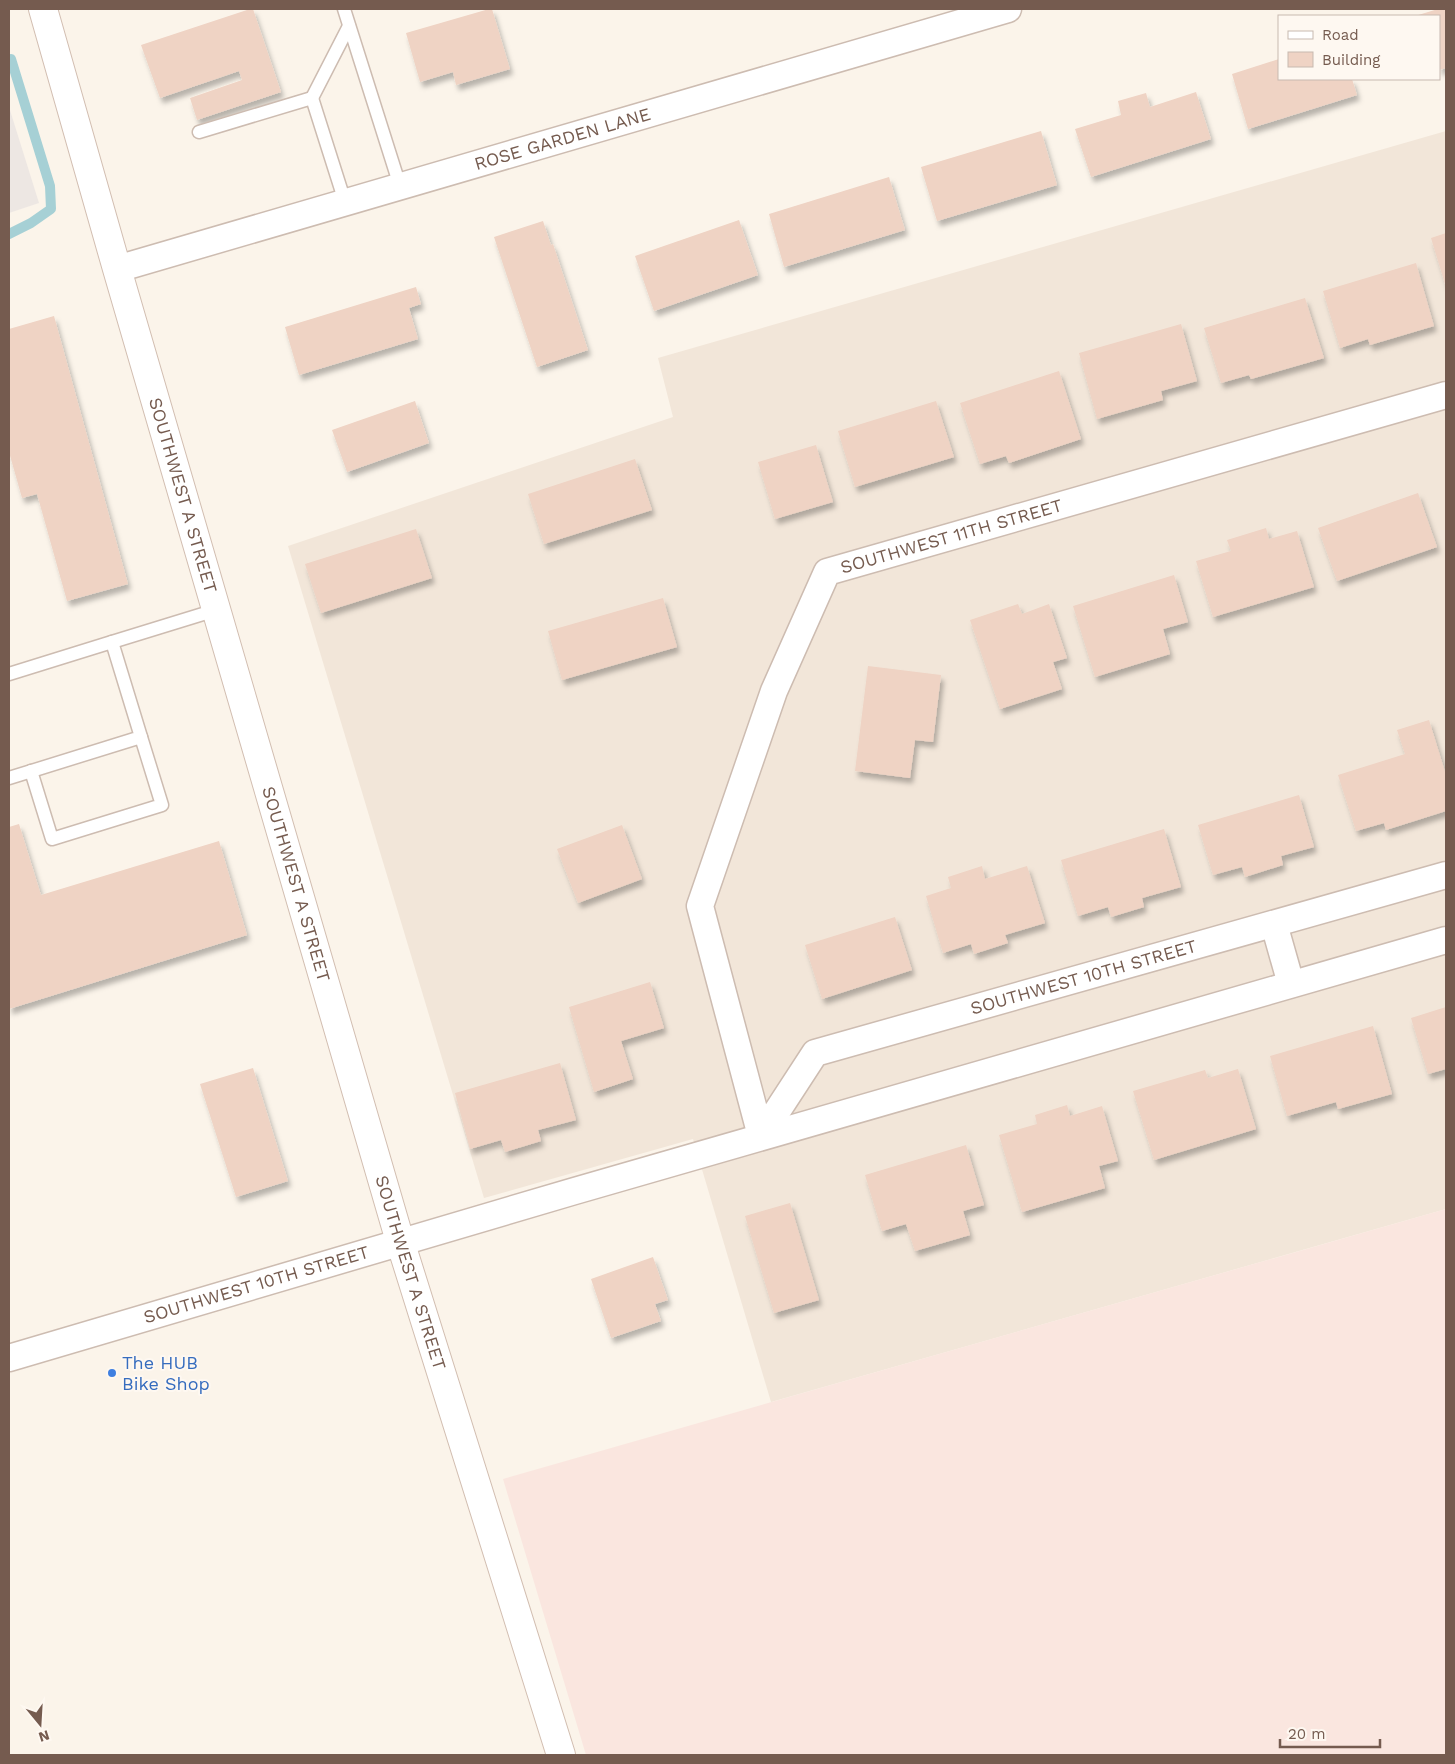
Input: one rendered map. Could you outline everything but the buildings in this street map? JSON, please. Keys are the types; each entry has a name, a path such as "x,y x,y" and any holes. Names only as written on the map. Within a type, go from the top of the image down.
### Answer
{"street":[{"name":"SOUTHWEST A STREET","path":"43,9 400,1241 561,1755"},
{"name":"ROSE GARDEN LANE","path":"117,269 1008,9"},
{"name":"SOUTHWEST 11TH STREET","path":"761,1136 700,906 774,691 827,572 1446,395"},
{"name":"SOUTHWEST 10TH STREET","path":"761,1136 815,1053 1446,875"},
{"path":"1274,924 1291,984"},
{"name":"SOUTHWEST 10TH STREET","path":"9,1358 400,1241 1446,940"}],"lane":[{"path":"344,9 400,186"},
{"path":"345,202 312,98 350,26"},
{"path":"199,132 312,98"},
{"path":"9,674 216,610"},
{"path":"31,771 52,839 162,805 112,642"},
{"path":"9,778 141,737"}],"shaded area":[{"path":"9,107 39,203 9,213"},
{"path":"1446,131 1446,1209 771,1402 693,1139 484,1198 288,546 673,417 658,358"},
{"path":"1446,1209 1446,1755 586,1755 503,1479"}],"waterway":[{"path":"9,234 31,223 51,209 50,186 11,59"}],"place":[{"name":"The HUB Bike Shop","path":"112,1373"}]}
